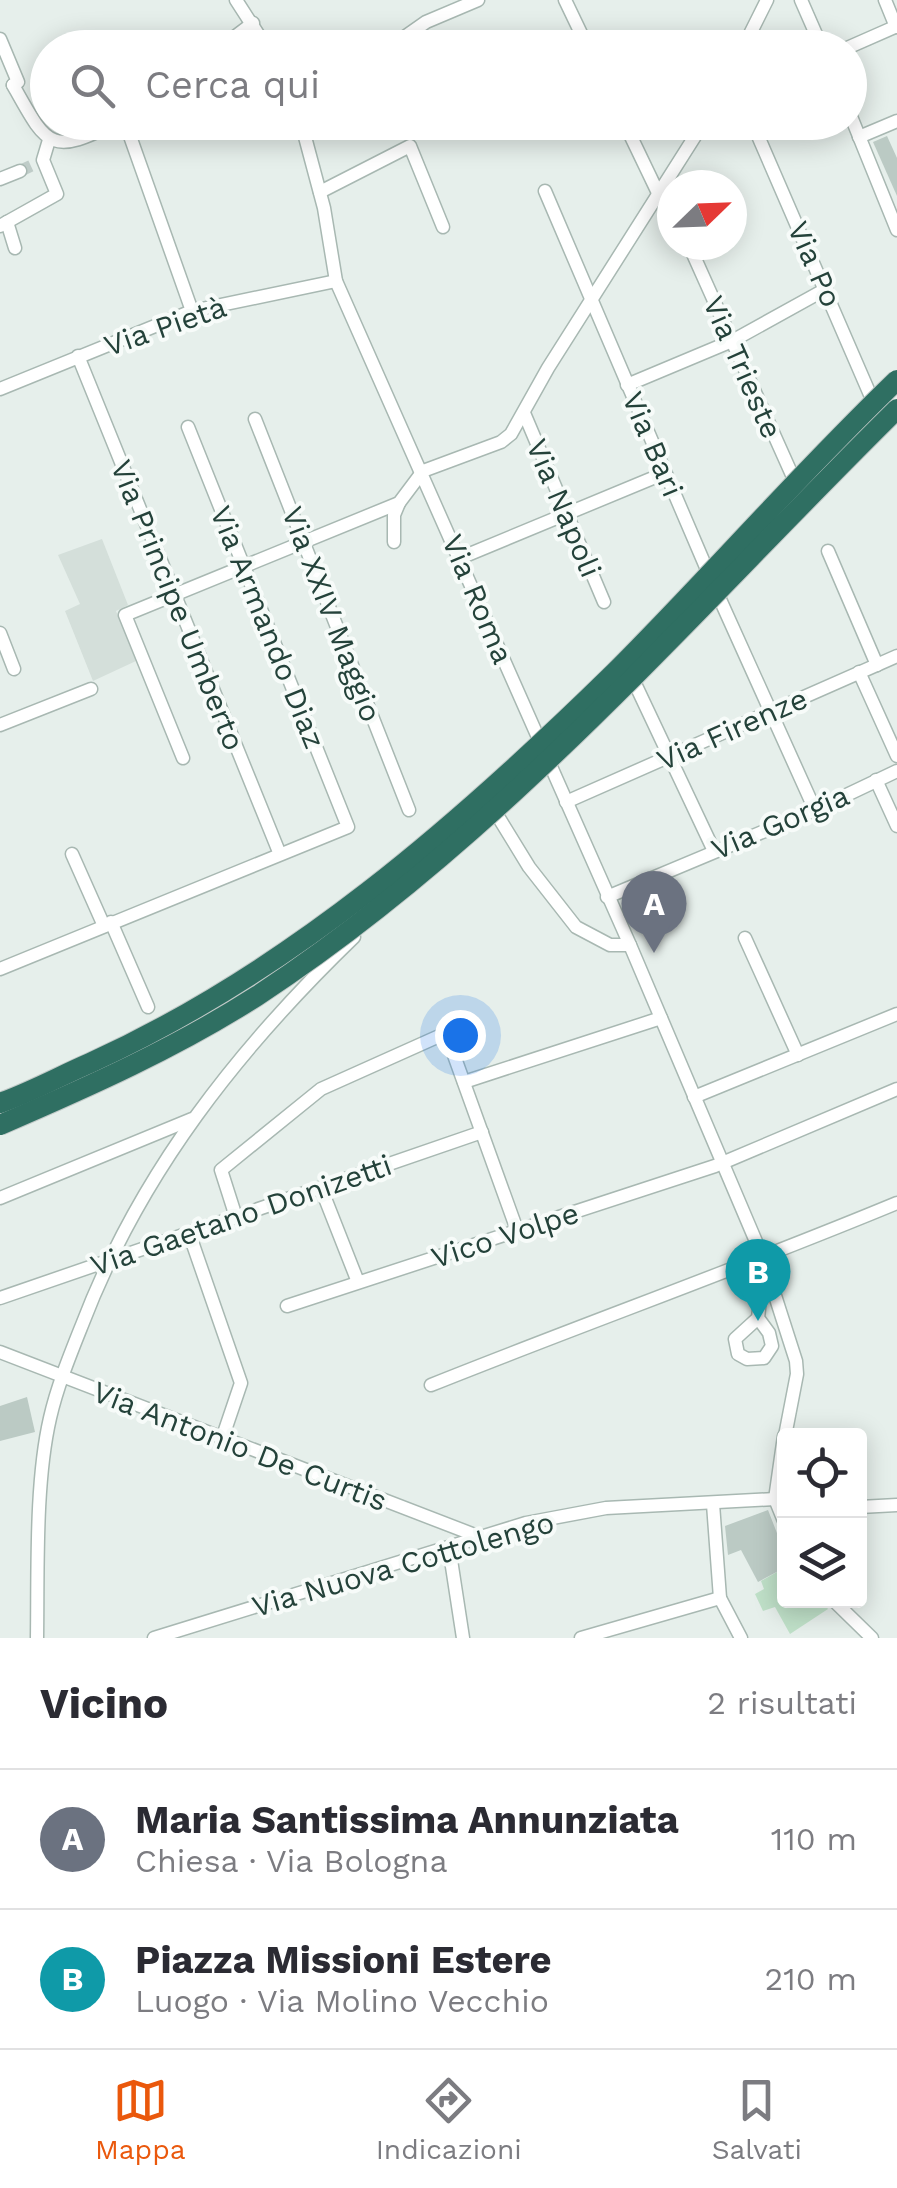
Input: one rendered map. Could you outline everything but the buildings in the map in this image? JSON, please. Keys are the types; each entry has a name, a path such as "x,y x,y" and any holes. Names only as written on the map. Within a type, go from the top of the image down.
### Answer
{"highway":[{"path":"0,1102 170,1022 296,944 370,892 528,754 614,672 897,381"},
{"path":"0,1125 167,1048 254,997 400,890 589,724 897,409"}],"street":[{"path":"415,30 478,0"},
{"path":"565,0 579,30"},
{"path":"752,30 767,0"},
{"path":"800,0 814,30"},
{"path":"867,40 897,27 885,0"},
{"path":"238,1 257,30"},
{"path":"244,30 253,23"},
{"path":"0,39 18,82 6,87 30,118"},
{"path":"867,134 897,121"},
{"path":"15,248 4,224 57,194 39,162 50,140 78,140"},
{"path":"131,140 192,311"},
{"name":"Via Roma","path":"306,140 336,281 630,944 763,1258 796,1361 787,1428"},
{"path":"634,140 657,184"},
{"path":"674,170 693,140"},
{"name":"Via Po","path":"760,140 875,406"},
{"path":"860,140 897,230"},
{"path":"320,192 410,146 443,226"},
{"path":"0,179 20,171"},
{"name":"Via Bari","path":"544,191 815,810"},
{"path":"394,542 394,515 423,471 501,442 511,434 548,368 657,197"},
{"name":"Via Trieste","path":"697,260 798,489"},
{"name":"Via Pietà","path":"0,389 192,311 336,281"},
{"path":"627,385 732,341 826,289"},
{"name":"Via Principe Umberto","path":"78,356 279,852"},
{"path":"37,1638 41,1489 50,1420 107,1261 131,1215 194,1118 250,1045 290,1002 714,586 897,381"},
{"name":"Via Napoli","path":"524,413 604,602"},
{"name":"Via XXIV Maggio","path":"255,419 409,810"},
{"name":"Via Armando Diaz","path":"188,427 348,827 279,852"},
{"path":"460,558 665,473"},
{"path":"183,758 124,615 399,503"},
{"path":"828,550 877,665"},
{"path":"0,633 14,669"},
{"name":"Via Firenze","path":"566,802 897,656"},
{"path":"629,670 714,851"},
{"path":"859,672 897,756"},
{"path":"0,725 92,689"},
{"name":"Via Gorgia","path":"608,897 897,771"},
{"path":"876,780 897,826"},
{"path":"490,805 529,867 576,928 610,945 630,944"},
{"path":"0,969 279,852"},
{"path":"72,854 148,1007"},
{"path":"745,938 798,1056"},
{"path":"694,1097 897,1014"},
{"path":"464,1082 661,1018"},
{"path":"236,1217 220,1170 320,1089 446,1033 516,1230"},
{"name":"Vico Volpe","path":"287,1306 626,1197 897,1089"},
{"path":"0,1198 194,1118"},
{"name":"Via Gaetano Donizetti","path":"0,1298 482,1132"},
{"path":"321,1188 358,1282"},
{"path":"432,1385 897,1203"},
{"path":"189,1233 241,1383 222,1439"},
{"path":"758,1318 761,1291 772,1283"},
{"name":"Via Antonio De Curtis","path":"0,1352 480,1538"},
{"name":"Via Roma","path":"774,1498 777,1481"},
{"path":"774,1498 777,1504"},
{"name":"Via Nuova Cottolengo","path":"154,1638 526,1523 606,1508 774,1498"},
{"path":"713,1504 720,1598 741,1638"},
{"path":"867,1507 897,1505"},
{"path":"449,1547 463,1638"},
{"path":"582,1638 720,1598"},
{"path":"842,1608 872,1638"}],"shaded area":[{"path":"102,539 128,605 116,611 136,661 93,681 65,611 80,604 58,555"}],"green space":[{"path":"777,1572 777,1608 828,1609 790,1634 775,1607 763,1611 755,1594 764,1589 761,1581"}],"tunnel":[{"path":"20,171 35,164"}],"place":[{"name":"Maria Santissima Annunziata","path":"654,953"},
{"name":"Piazza Missioni Estere","path":"758,1321"}]}
